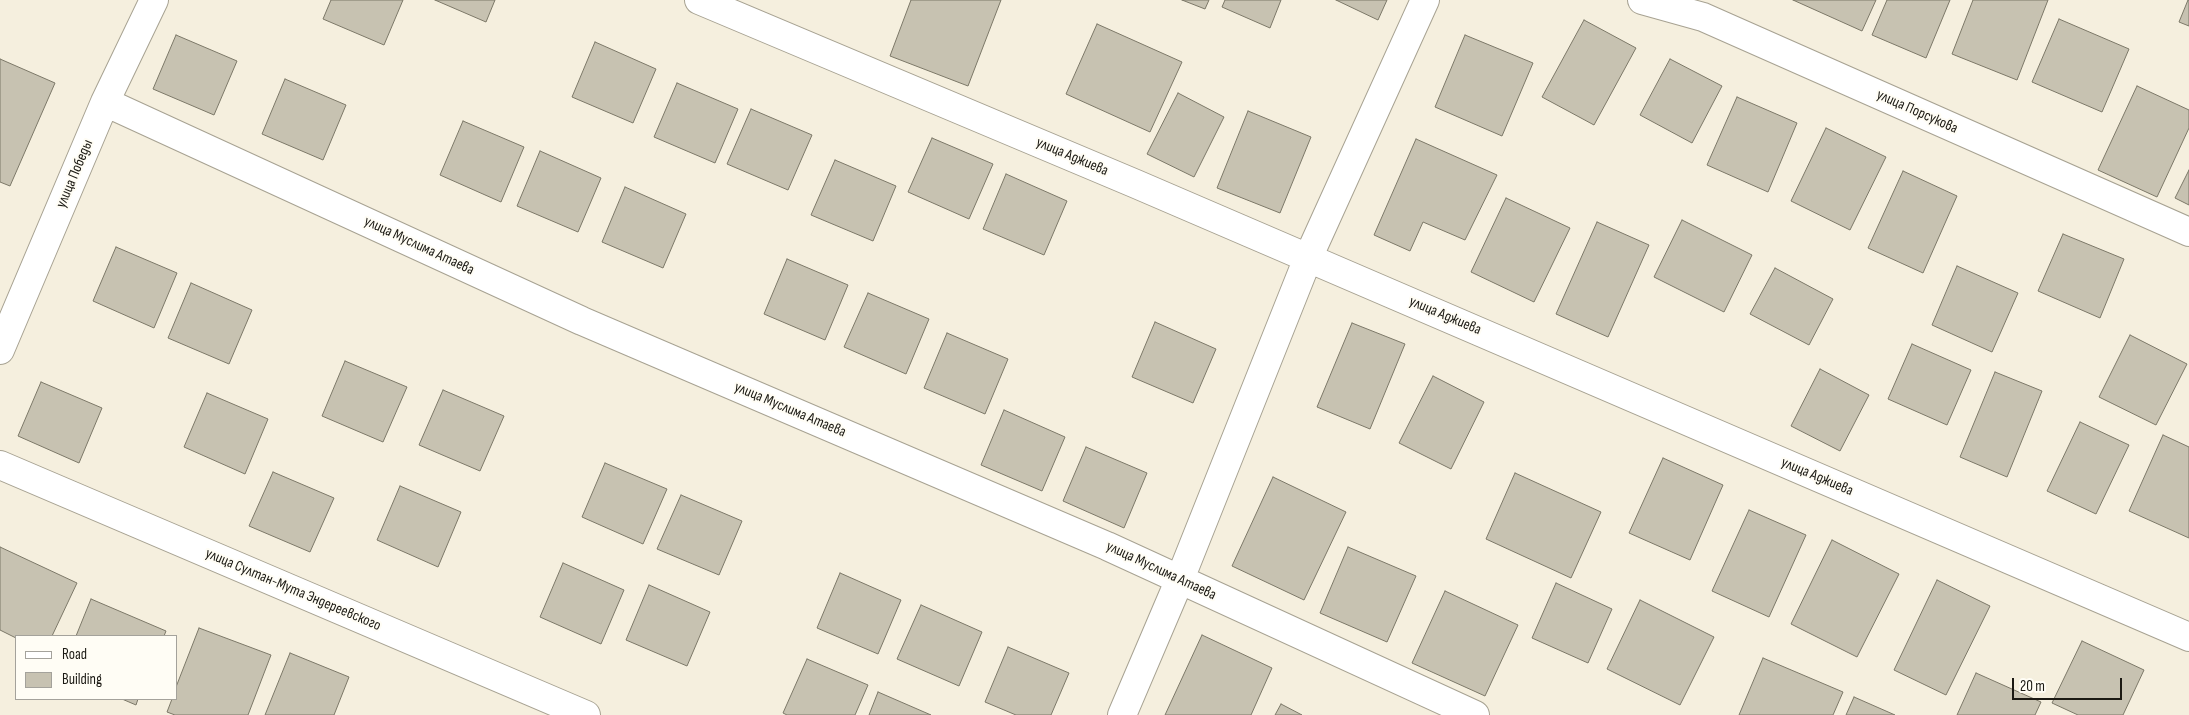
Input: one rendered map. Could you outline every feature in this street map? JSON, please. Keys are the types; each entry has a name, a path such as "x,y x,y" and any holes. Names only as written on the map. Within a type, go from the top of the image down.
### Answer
{"street":[{"name":"улица Победы","path":"0,350 7,314 154,0"},
{"name":"улица Аджиева","path":"699,0 1308,258 2189,637"},
{"path":"1122,715 1180,579 1308,258 1425,0"},
{"name":"улица Порсукова","path":"1642,0 1703,17 2189,232"},
{"name":"улица Муслима Атаева","path":"105,102 582,321 1107,546 1475,715"},
{"name":"улица Султан-Мута Эндереевского","path":"0,466 586,715"}],"building":[{"path":"331,0 403,0 384,45 323,19"},
{"path":"435,0 495,0 486,22"},
{"path":"911,0 1001,0 968,86 890,56"},
{"path":"1182,0 1209,0 1205,9"},
{"path":"1225,0 1281,0 1270,28 1222,7"},
{"path":"1336,0 1387,0 1378,20"},
{"path":"1793,0 1876,0 1862,31"},
{"path":"1887,0 1950,0 1926,58 1872,35"},
{"path":"1973,0 2048,0 2017,80 1952,54"},
{"path":"2189,0 2189,26 2179,22"},
{"path":"2059,19 2129,49 2102,112 2032,82"},
{"path":"1584,20 1636,48 1594,125 1542,97"},
{"path":"1097,24 1182,62 1150,132 1066,94"},
{"path":"176,35 237,61 214,115 153,89"},
{"path":"1465,35 1533,63 1502,136 1435,107"},
{"path":"595,42 656,69 633,123 572,97"},
{"path":"0,59 55,83 10,186 0,182"},
{"path":"1670,59 1722,86 1692,143 1640,115"},
{"path":"285,79 346,105 323,160 262,134"},
{"path":"677,83 738,109 715,163 654,137"},
{"path":"2137,86 2189,110 2189,128 2157,197 2098,170"},
{"path":"1178,93 1224,117 1194,177 1147,154"},
{"path":"1737,97 1797,123 1768,192 1707,165"},
{"path":"751,109 812,135 788,190 727,164"},
{"path":"1248,111 1311,137 1280,213 1217,188"},
{"path":"463,121 524,147 501,202 440,175"},
{"path":"1826,128 1886,157 1850,230 1791,201"},
{"path":"932,138 993,164 969,219 908,192"},
{"path":"1416,139 1497,175 1465,240 1423,222 1410,251 1374,235"},
{"path":"540,151 601,178 578,232 517,206"},
{"path":"835,160 896,186 873,241 811,215"},
{"path":"2189,170 2189,205 2175,198"},
{"path":"1903,171 1957,196 1923,273 1868,248"},
{"path":"1006,174 1067,201 1044,255 983,229"},
{"path":"625,187 686,214 663,268 602,242"},
{"path":"1506,198 1570,228 1534,302 1471,272"},
{"path":"1682,220 1752,255 1724,312 1654,277"},
{"path":"1597,222 1649,245 1608,337 1556,314"},
{"path":"2063,234 2124,259 2100,318 2038,291"},
{"path":"116,247 177,273 154,328 93,301"},
{"path":"787,259 848,285 825,340 764,314"},
{"path":"1957,266 2018,293 1992,352 1932,325"},
{"path":"1775,268 1833,299 1809,345 1750,314"},
{"path":"191,283 252,310 229,364 168,338"},
{"path":"868,293 929,319 906,374 844,347"},
{"path":"1155,322 1216,349 1193,403 1132,377"},
{"path":"1352,323 1405,344 1370,429 1317,407"},
{"path":"947,333 1008,359 985,414 924,388"},
{"path":"2130,335 2187,364 2156,425 2099,397"},
{"path":"1912,344 1971,370 1947,425 1888,399"},
{"path":"345,361 407,387 383,442 322,416"},
{"path":"1820,369 1869,395 1840,451 1791,426"},
{"path":"1995,372 2042,391 2007,477 1960,457"},
{"path":"1433,376 1484,402 1451,469 1399,443"},
{"path":"41,382 102,408 79,463 18,436"},
{"path":"443,390 504,416 480,471 419,445"},
{"path":"207,393 268,419 245,474 184,447"},
{"path":"1004,410 1065,437 1042,491 981,465"},
{"path":"2080,422 2129,445 2096,514 2047,491"},
{"path":"2163,435 2189,447 2189,538 2129,511"},
{"path":"1086,447 1147,473 1124,528 1063,501"},
{"path":"1663,458 1723,485 1690,560 1629,533"},
{"path":"605,463 667,489 643,544 582,517"},
{"path":"273,472 334,498 310,552 249,526"},
{"path":"1515,473 1601,512 1571,578 1486,539"},
{"path":"1273,477 1346,512 1304,600 1232,566"},
{"path":"400,486 461,512 438,567 377,540"},
{"path":"681,495 742,521 719,575 657,549"},
{"path":"1749,510 1806,535 1769,617 1712,591"},
{"path":"1832,540 1899,574 1857,657 1791,624"},
{"path":"0,547 77,583 52,635 15,635 15,638 0,630"},
{"path":"1348,547 1416,576 1387,642 1320,613"},
{"path":"563,563 624,590 601,644 540,617"},
{"path":"840,573 901,600 878,654 817,628"},
{"path":"1937,580 1990,606 1946,695 1894,670"},
{"path":"1556,583 1612,609 1588,663 1532,638"},
{"path":"649,585 710,612 687,666 626,640"},
{"path":"1445,591 1518,625 1485,696 1412,663"},
{"path":"91,599 166,631 164,635 76,635"},
{"path":"1640,600 1714,637 1680,705 1607,669"},
{"path":"921,605 982,632 959,686 897,659"},
{"path":"199,628 271,655 248,715 175,715 167,712 172,700 178,700 178,682"},
{"path":"1202,635 1272,668 1251,715 1165,715"},
{"path":"2082,641 2144,670 2123,715 2078,715 2052,703"},
{"path":"1008,647 1069,673 1051,715 1016,715 985,702"},
{"path":"290,653 349,677 334,715 265,715"},
{"path":"1763,658 1843,692 1833,715 1739,715"},
{"path":"807,659 868,685 855,715 787,715 783,713"},
{"path":"1976,673 2041,702 2035,715 1957,715"},
{"path":"878,692 931,715 869,715"},
{"path":"1854,697 1895,715 1846,715"},
{"path":"124,700 138,700 136,705"},
{"path":"1281,704 1302,715 1275,715"}]}
